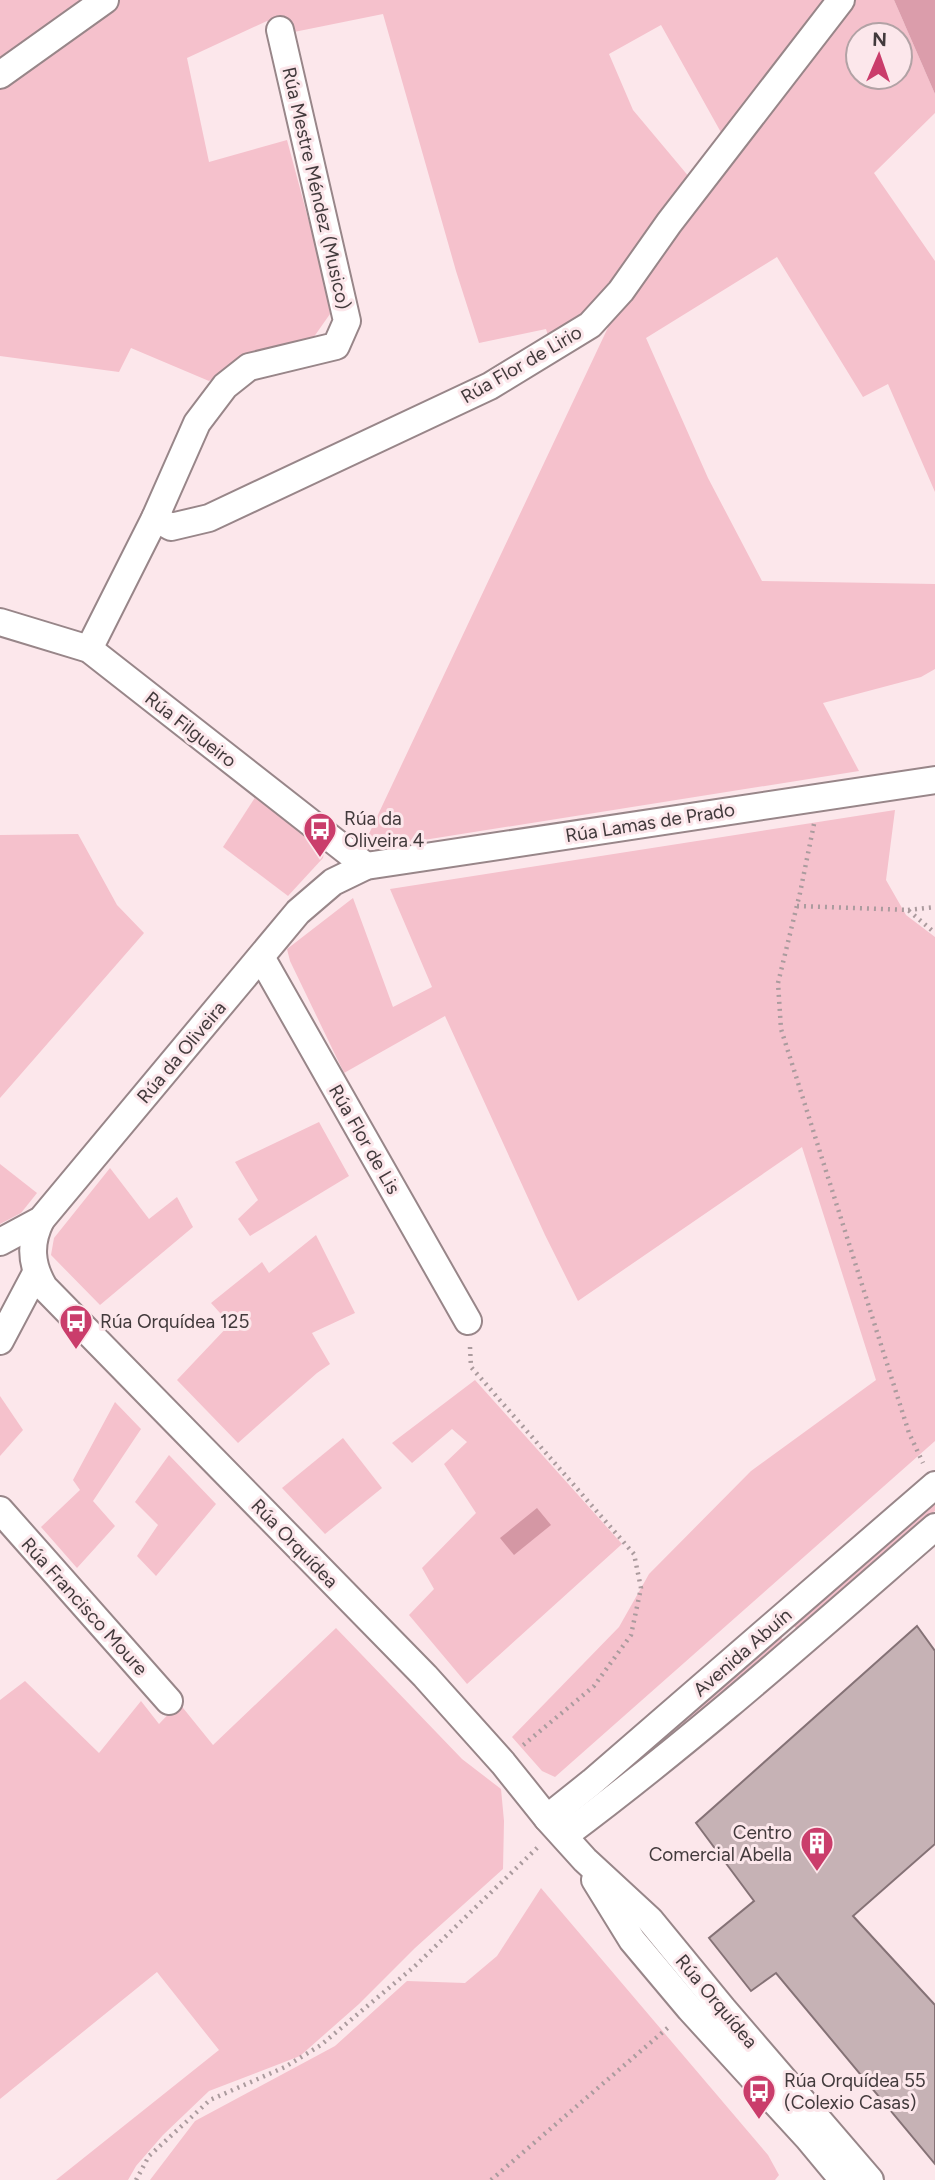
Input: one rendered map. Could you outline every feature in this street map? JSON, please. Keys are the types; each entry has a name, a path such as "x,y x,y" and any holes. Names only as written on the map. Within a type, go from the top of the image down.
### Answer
{"street":[{"path":"0,75 105,0"},
{"name":"Rúa Flor de Lirio","path":"155,518 171,527 209,517 490,386 590,326 621,291 669,223 841,0"},
{"name":"Rúa Mestre Méndez (Musico)","path":"89,649 155,518 197,423 225,386 249,367 336,346 348,321 280,30"},
{"name":"Rúa Filgueiro","path":"0,622 89,649 366,866"},
{"name":"Rúa Lamas de Prado","path":"366,866 820,795 935,780"},
{"name":"Rúa da Oliveira","path":"0,1242 41,1220 298,912 333,882 366,866"},
{"name":"Rúa Flor de Lis","path":"261,957 468,1321"},
{"path":"0,1341 36,1273 32,1254 33,1240 41,1220"},
{"name":"Rúa Orquídea","path":"36,1273 44,1287 425,1676 503,1763 584,1860 650,1920 870,2180"},
{"name":"Avenida Abuín","path":"556,1827 602,1773 929,1474"},
{"name":"Rúa Francisco Moure","path":"0,1510 169,1701"},
{"name":"Avenida Abuín","path":"556,1827 609,1803 800,1645 935,1527"},
{"name":"Rúa Orquídea","path":"584,1860 632,1940 843,2180"}],"path":[{"path":"820,795 778,983 781,1029 909,1433 929,1474"},
{"path":"797,906 908,911 935,907"},
{"path":"908,911 935,933"},
{"path":"468,1321 471,1367 634,1554 641,1588 631,1635 594,1686 503,1763"},
{"path":"136,2180 149,2156 210,2100 285,2067 331,2036 415,1966 468,1917 556,1827"},
{"path":"491,2180 690,2009"}],"shaded area":[{"path":"0,0 92,0 0,66"},
{"path":"120,0 826,0 723,136 661,25 609,54 633,110 690,178 586,317 550,342 546,329 479,343 383,14 294,32 267,21 187,58 209,162 287,140 324,278 330,314 311,341 239,361 209,381 131,348 119,372 0,356 0,87 41,64"},
{"path":"853,0 894,0 903,21 844,21 844,91 914,91 914,46 935,94 935,113 874,173 935,261 935,492 888,384 863,397 777,257 646,338 708,478 762,581 935,584 935,669 921,677 823,703 859,771 386,846 367,838 612,319"},
{"path":"894,0 935,0 935,94 914,46 914,21 903,21"},
{"path":"258,793 325,847 323,858 288,896 223,847"},
{"path":"895,810 886,880 906,915 935,937 935,1441 555,1777 542,1771 512,1737 619,1627 649,1574 751,1471 876,1380 802,1147 578,1301 445,1016 344,1073 290,961 287,949 353,898 393,1007 432,987 390,889"},
{"path":"78,834 117,905 144,933 0,1098 0,835"},
{"path":"319,1122 349,1176 250,1236 238,1219 258,1200 235,1162"},
{"path":"0,1164 37,1193 21,1213 0,1224"},
{"path":"110,1168 149,1219 177,1197 193,1227 100,1305 51,1255 54,1238"},
{"path":"316,1235 355,1313 312,1333 330,1364 238,1443 177,1380 230,1324 211,1303 262,1262 269,1273"},
{"path":"475,1380 622,1544 467,1684 409,1615 434,1589 422,1568 476,1513 444,1464 467,1442 452,1429 412,1463 392,1443"},
{"path":"0,1396 23,1430 0,1456"},
{"path":"115,1402 141,1429 93,1501 115,1526 77,1568 41,1527 80,1490 73,1480"},
{"path":"343,1438 382,1488 325,1534 282,1488"},
{"path":"169,1455 216,1504 156,1576 137,1556 158,1525 135,1502"},
{"path":"935,1502 935,1511 797,1630 793,1624"},
{"path":"537,1508 551,1525 514,1555 500,1538"},
{"path":"336,1628 462,1759 501,1789 504,1821 503,1869 300,2056 209,2091 163,2135 136,2166 128,2180 56,2180 219,2050 157,1972 0,2099 0,1700 25,1681 99,1753 141,1701 159,1724 179,1703 213,1745"},
{"path":"780,1636 784,1641 610,1791 605,1785"},
{"path":"541,1888 768,2155 779,2175 775,2180 150,2180 195,2121 335,2046 407,1981 465,1983 497,1956"}],"building":[{"name":"Centro Comercial Abella","path":"917,1626 935,1651 935,1844 853,1916 935,2005 935,2164 776,1973 751,1991 709,1938 754,1901 696,1823"}],"place":[{"name":"Rúa da Oliveira 4","path":"320,859"},
{"name":"Rúa Orquídea 125","path":"76,1351"},
{"name":"Centro Comercial Abella","path":"817,1873"},
{"name":"Rúa Orquídea 55 (Colexio Casas)","path":"759,2121"}]}
